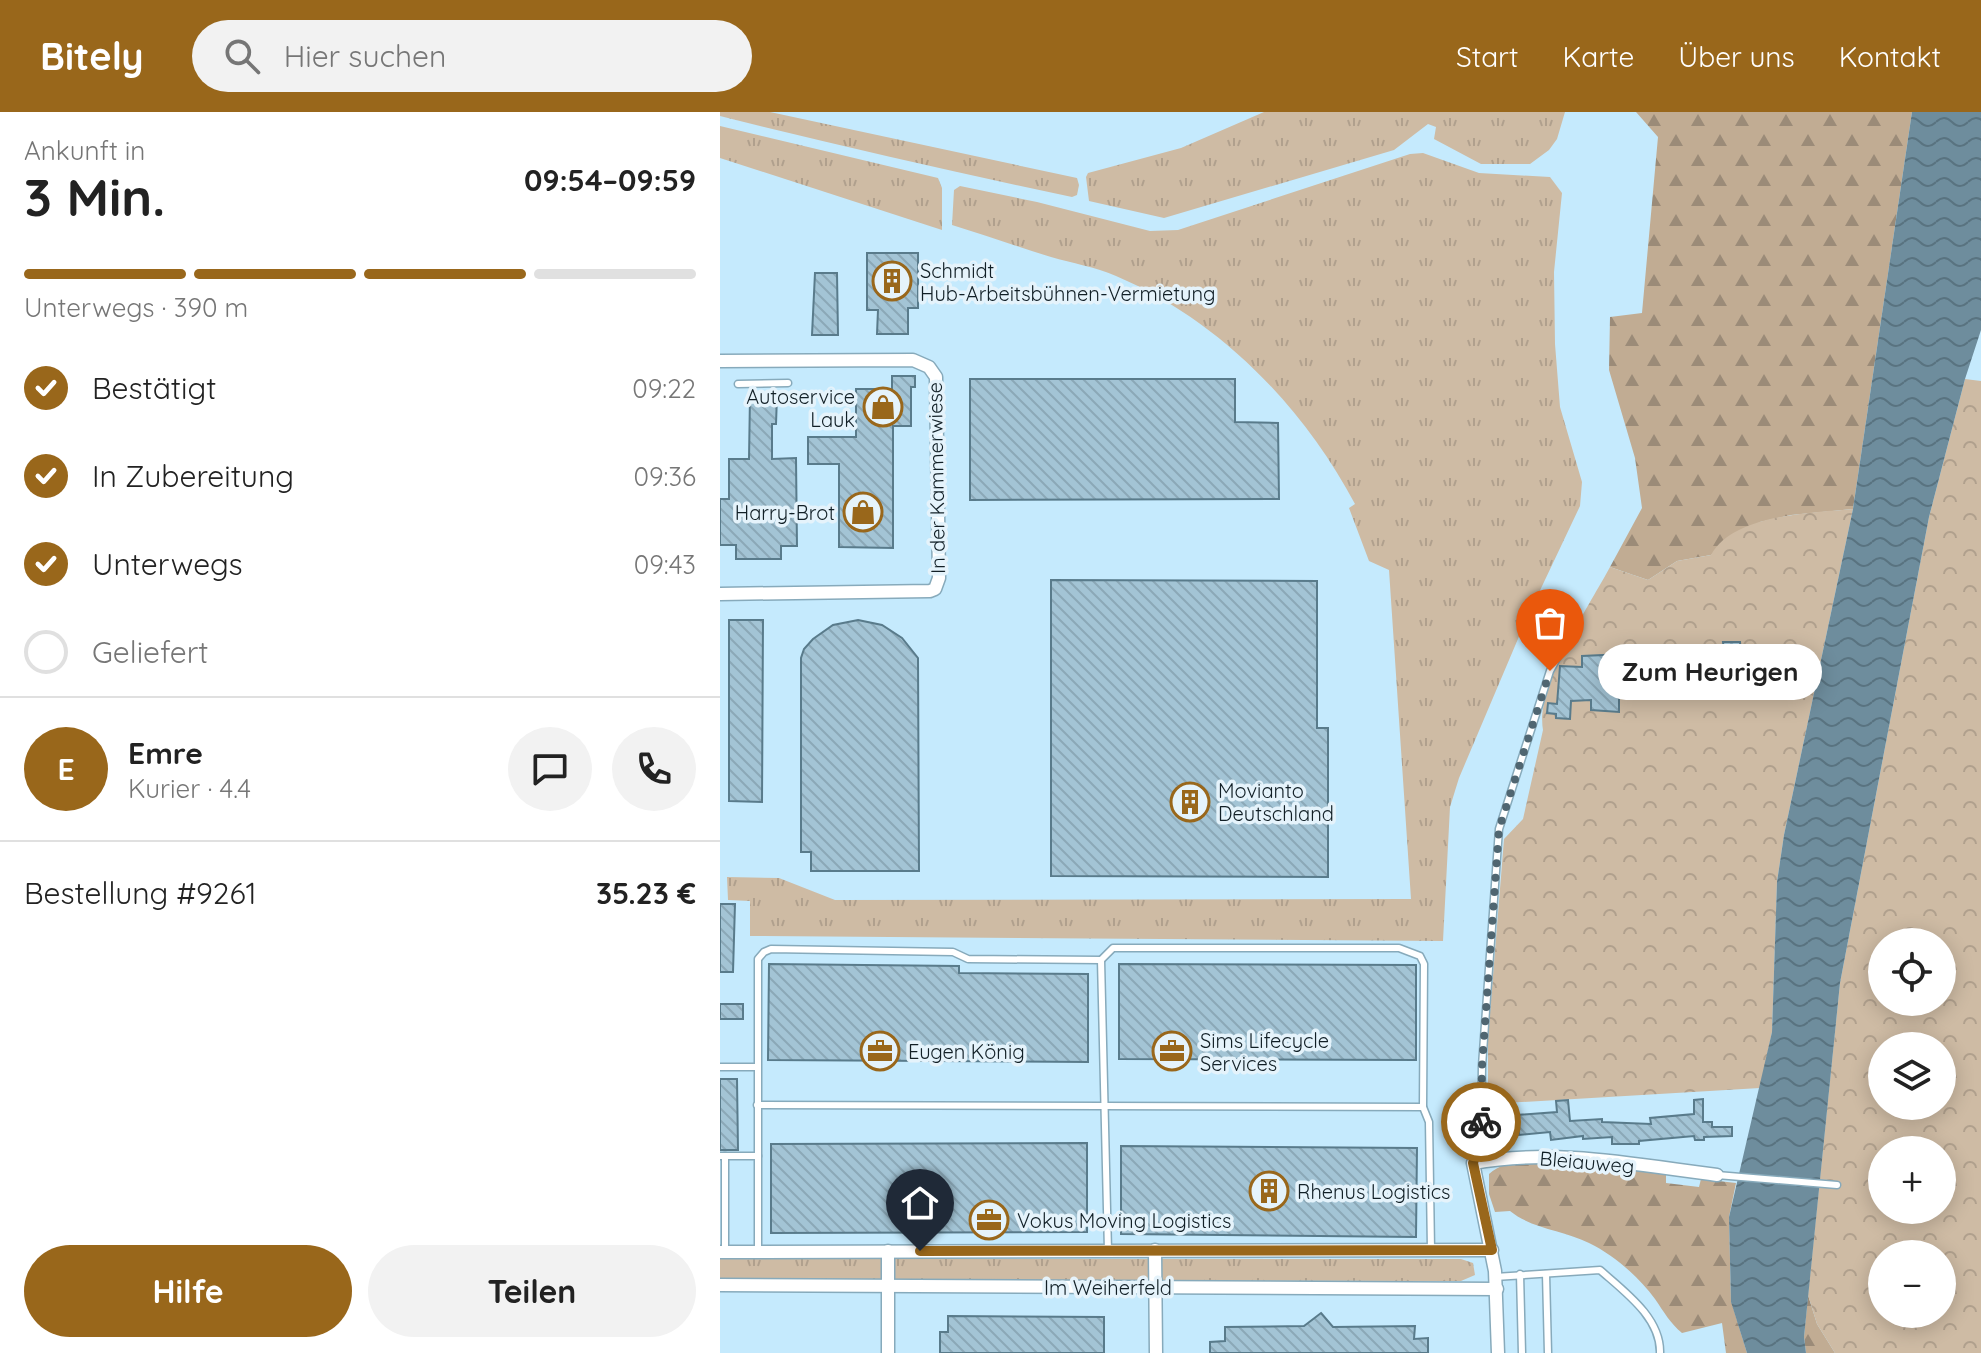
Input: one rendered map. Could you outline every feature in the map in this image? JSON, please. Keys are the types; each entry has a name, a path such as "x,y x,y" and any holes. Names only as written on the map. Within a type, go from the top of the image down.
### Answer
{"street":[{"name":"In der Kammerwiese","path":"720,361 913,360 929,367 936,377 939,445 939,578 935,589 720,594"},
{"name":"Bleiauweg","path":"1473,1163 1508,1157 1565,1157 1717,1175"},
{"path":"1473,1163 1492,1250 1498,1353"},
{"path":"1155,1250 1156,1353"},
{"name":"Im Weiherfeld","path":"723,1252 1492,1250"},
{"path":"888,1251 888,1353"},
{"name":"Im Weiherfeld","path":"720,1285 1155,1287 1496,1283"}],"lane":[{"path":"738,384 788,383"},
{"path":"1473,1163 1481,1135 1482,1066 1499,829 1550,671 1570,634"},
{"path":"758,1252 758,959 771,949 953,952 968,959 1101,960 1113,948 1399,948 1414,952 1424,964 1423,1107 1429,1122 1431,1250"},
{"name":"Im Weiherfeld","path":"1101,960 1108,1251"},
{"path":"720,1067 757,1067"},
{"path":"757,1105 1423,1107"},
{"path":"723,1252 722,1156 758,1156"},
{"path":"1717,1175 1837,1185"},
{"path":"1496,1283 1520,1274 1600,1270 1635,1301 1661,1338 1660,1353"},
{"path":"1520,1274 1522,1353"},
{"path":"1546,1274 1548,1353"}],"green space":[{"path":"720,112 770,112 1077,178 1077,195 1072,197 851,148 720,116"},
{"path":"1264,112 1565,112 1557,139 1549,150 1530,164 1481,164 1434,139 1436,127 1428,124 1394,150 1164,218 1089,201 1088,173 1181,148"},
{"path":"1636,112 1912,112 1853,509 1791,515 1760,522 1711,555 1677,561 1648,580 1610,567 1642,508 1635,458 1609,370 1610,317 1642,313 1658,137"},
{"path":"720,126 938,178 942,188 942,230 720,158"},
{"path":"1423,153 1479,173 1550,177 1562,193 1554,272 1555,344 1560,407 1582,482 1580,506 1526,620 1459,778 1450,807 1443,941 750,936 750,901 728,900 727,877 779,878 835,900 1411,899 1389,570 1369,561 1349,508 1355,504 1334,468 1310,433 1254,369 1189,316 1154,294 1108,273 952,225 954,190 960,186 1150,231 1178,230 1410,154"},
{"path":"1965,379 1981,381 1981,1353 1835,1353 1817,1324 1808,1295 1840,983 1929,517"},
{"path":"1853,509 1784,835 1777,882 1772,1032 1760,1088 1488,1104 1488,1038 1504,839 1523,819 1543,730 1547,692 1555,670 1610,567 1648,580 1677,561 1711,555 1722,541 1755,523"},
{"path":"1567,1160 1666,1174 1666,1183 1699,1187 1701,1179 1736,1183 1729,1217 1731,1301 1747,1353 1726,1353 1722,1323 1682,1333 1641,1283 1617,1260 1598,1248 1528,1222 1510,1211 1495,1212 1489,1194 1489,1174 1497,1168 1516,1162"},
{"path":"720,1259 1461,1259 1473,1263 1475,1275 1461,1281 720,1280"},
{"path":"1808,1295 1817,1324 1835,1353 1806,1353 1804,1337"}],"water":[{"path":"1912,112 1981,112 1981,330 1929,517 1840,983 1804,1337 1806,1353 1747,1353 1731,1302 1729,1217 1772,1032 1777,882 1784,835 1853,509"}],"building":[{"name":"Schmidt Hub-Arbeitsbühnen-Vermietung","path":"867,253 918,253 918,308 908,308 908,334 877,334 878,310 867,310"},
{"path":"815,273 837,273 838,335 812,335"},
{"path":"892,376 915,376 915,387 911,387 911,426 893,426 893,548 839,547 839,464 808,464 808,437 856,437 856,389 892,389"},
{"path":"970,379 1235,379 1235,422 1278,423 1279,499 970,500"},
{"path":"750,396 777,396 776,424 772,424 772,459 796,458 797,546 781,546 781,559 736,559 736,545 720,545 720,499 729,499 729,459 749,459"},
{"name":"Movianto Deutschland","path":"1051,580 1317,581 1317,728 1328,728 1328,877 1051,876"},
{"path":"729,620 763,620 762,802 729,801"},
{"path":"858,620 882,625 902,638 918,658 919,871 811,871 811,852 801,852 801,658 813,639 833,625"},
{"path":"1723,642 1740,642 1742,666 1726,667"},
{"path":"1657,653 1657,657 1697,658 1697,671 1610,673 1612,692 1619,691 1619,712 1591,710 1591,700 1571,701 1570,719 1556,718 1556,714 1547,713 1548,703 1557,704 1560,666 1582,667 1582,656"},
{"path":"720,904 735,904 733,972 720,972"},
{"path":"769,964 959,966 959,973 1088,974 1088,1062 768,1060"},
{"path":"1119,964 1416,965 1416,1060 1119,1059"},
{"path":"720,1004 743,1004 743,1019 720,1019"},
{"path":"720,1079 737,1079 738,1150 720,1150"},
{"path":"1703,1099 1703,1122 1712,1122 1712,1127 1732,1127 1732,1136 1695,1140 1694,1136 1639,1141 1639,1144 1612,1144 1612,1137 1583,1139 1583,1136 1551,1140 1550,1132 1519,1135 1517,1115 1557,1112 1556,1101 1568,1100 1570,1121 1602,1119 1602,1122 1651,1124 1650,1118 1694,1114 1694,1100"},
{"path":"1087,1143 1087,1232 771,1233 771,1144"},
{"name":"Rhenus Logistics","path":"1121,1146 1417,1148 1416,1237 1121,1234"},
{"path":"1321,1313 1333,1327 1415,1326 1414,1339 1428,1338 1428,1353 1210,1353 1210,1342 1225,1341 1225,1327 1304,1326"},
{"path":"948,1316 1104,1317 1104,1353 940,1353 940,1332 948,1332"}],"way so far":[{"path":"1481,1122 1482,1066 1499,829 1550,671"}],"place":[{"name":"Schmidt Hub-Arbeitsbühnen-Vermietung","path":"892,281"},
{"name":"Autoservice Lauk","path":"883,407"},
{"name":"Harry-Brot","path":"863,512"},
{"name":"Zum Heurigen","path":"1550,671"},
{"name":"Movianto Deutschland","path":"1190,802"},
{"name":"Eugen König","path":"880,1051"},
{"name":"Sims Lifecycle Services","path":"1172,1051"},
{"name":"Rhenus Logistics","path":"1269,1191"},
{"name":"Vokus Moving Logistics","path":"989,1220"}],"route":[{"path":"920,1251 1492,1250 1473,1163 1481,1135 1481,1122"}]}
